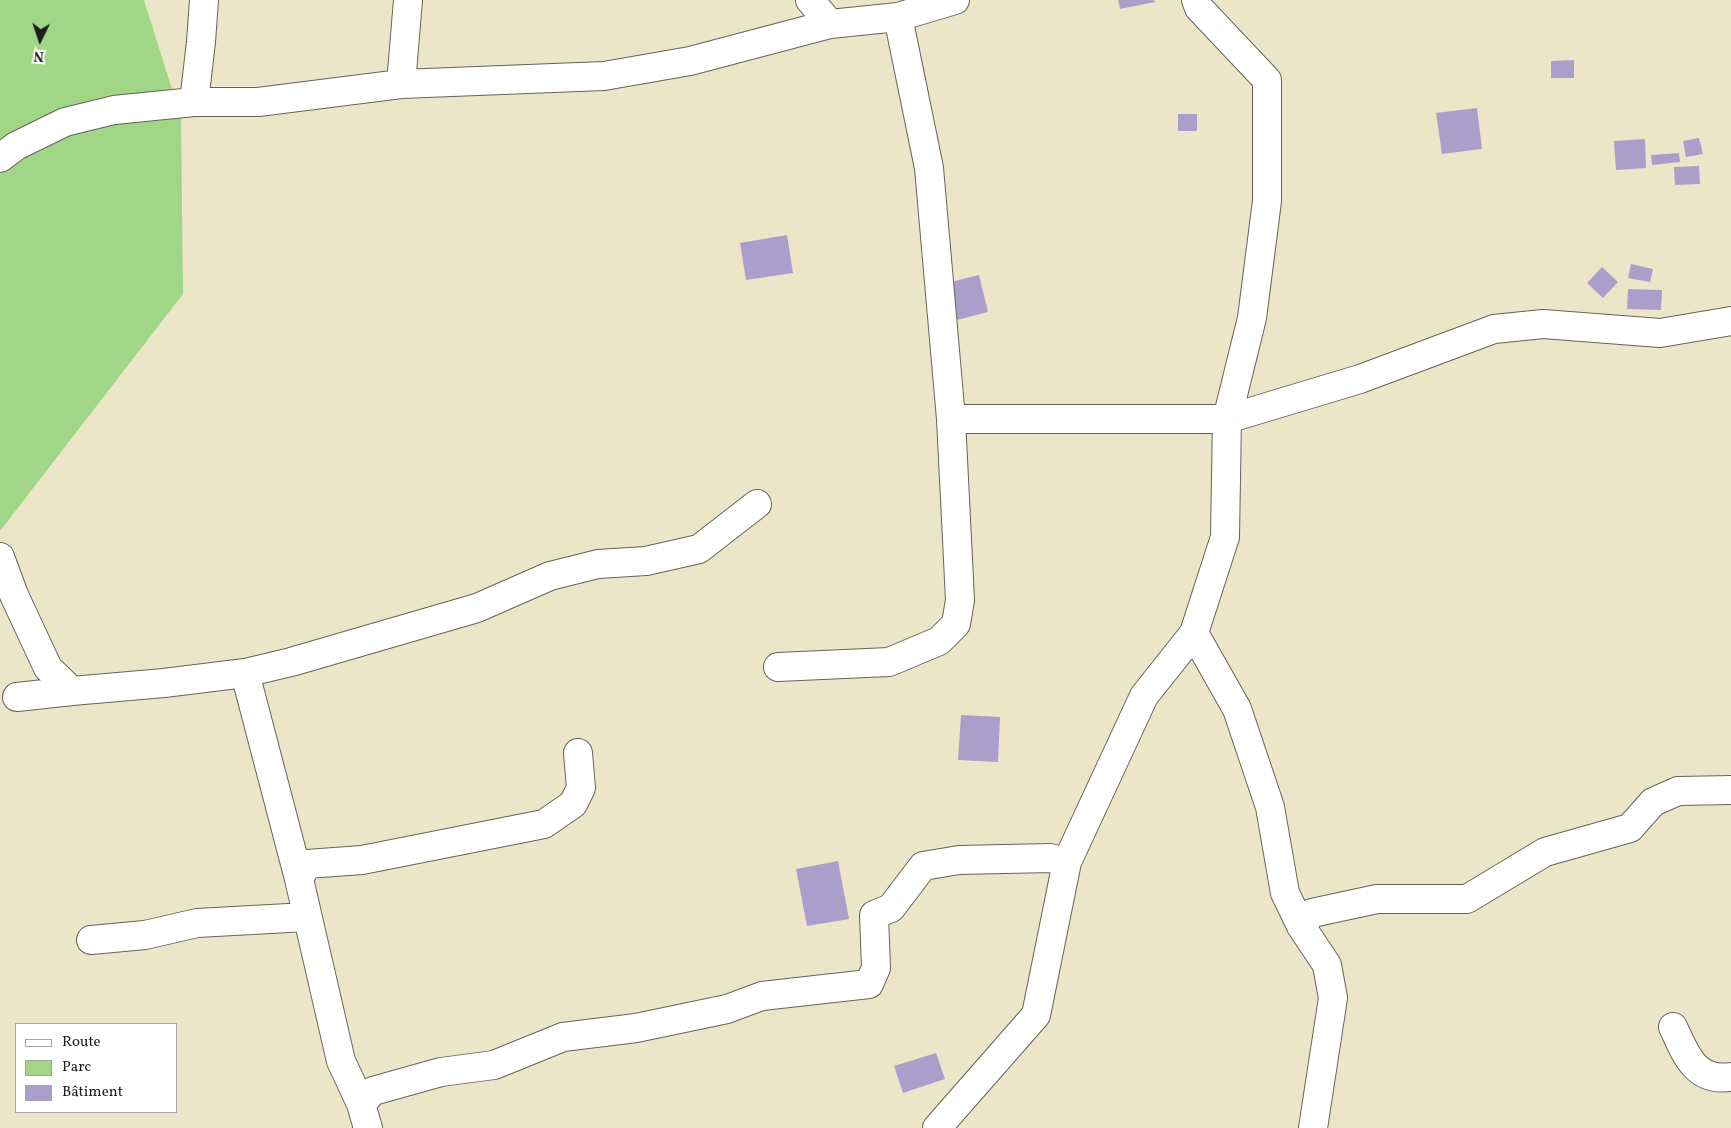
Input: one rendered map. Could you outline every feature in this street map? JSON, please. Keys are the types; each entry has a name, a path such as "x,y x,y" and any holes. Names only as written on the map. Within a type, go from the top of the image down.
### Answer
{"street":[{"path":"194,102 204,0"},
{"path":"402,84 408,0"},
{"path":"810,0 830,24"},
{"path":"5,150 65,122 114,110 194,102 258,102 402,84 604,76 690,61 830,24 898,17 955,0"},
{"path":"937,1128 1036,1015 1067,862 1144,696 1194,633 1225,537 1227,420 1252,318 1267,201 1266,80 1199,8 1196,0"},
{"path":"778,667 889,662 939,641 956,624 960,600 951,419 929,168 898,17"},
{"path":"951,419 1227,420 1360,379 1494,329 1542,324 1660,334 1731,321"},
{"path":"17,697 245,673 291,662 477,608 550,576 598,564 646,561 699,549 757,504"},
{"path":"0,557 14,595 48,668 72,691"},
{"path":"1194,633 1237,709 1270,808 1285,893 1301,926 1327,965 1333,998 1312,1128"},
{"path":"245,673 300,879 307,918 341,1061 365,1116"},
{"path":"300,879 307,864 362,860 544,824 573,804 581,788 578,753"},
{"path":"1301,926 1312,913 1376,899 1467,899 1545,852 1630,828 1654,802 1678,791 1731,790"},
{"path":"365,1116 373,1091 441,1072 494,1065 563,1037 636,1028 727,1009 762,996 869,984 876,968 874,915 891,908 923,866 959,860 1050,858 1067,862"},
{"path":"91,940 145,935 197,923 307,918"},
{"path":"1674,1027 1687,1058 1700,1071 1718,1079 1731,1077"}],"green space":[{"path":"0,0 144,0 181,118 183,294 0,531"}],"building":[{"path":"1118,0 1154,0 1155,2 1120,9"},
{"path":"1574,60 1574,78 1551,78 1551,61"},
{"path":"1477,108 1482,149 1442,154 1436,113"},
{"path":"1178,114 1197,114 1197,131 1178,131"},
{"path":"1699,138 1703,154 1686,157 1683,141"},
{"path":"1645,139 1646,168 1616,170 1614,141"},
{"path":"1679,153 1680,162 1652,165 1651,155"},
{"path":"1699,166 1700,184 1675,185 1674,167"},
{"path":"787,235 793,273 746,280 740,243"},
{"path":"1631,264 1653,269 1650,282 1628,278"},
{"path":"1602,267 1618,282 1603,298 1587,283"},
{"path":"979,275 988,312 957,320 947,283"},
{"path":"1628,289 1662,290 1661,310 1627,309"},
{"path":"961,715 1000,717 998,762 958,760"},
{"path":"838,861 849,919 807,926 796,869"},
{"path":"936,1053 945,1079 903,1093 894,1066"}]}
